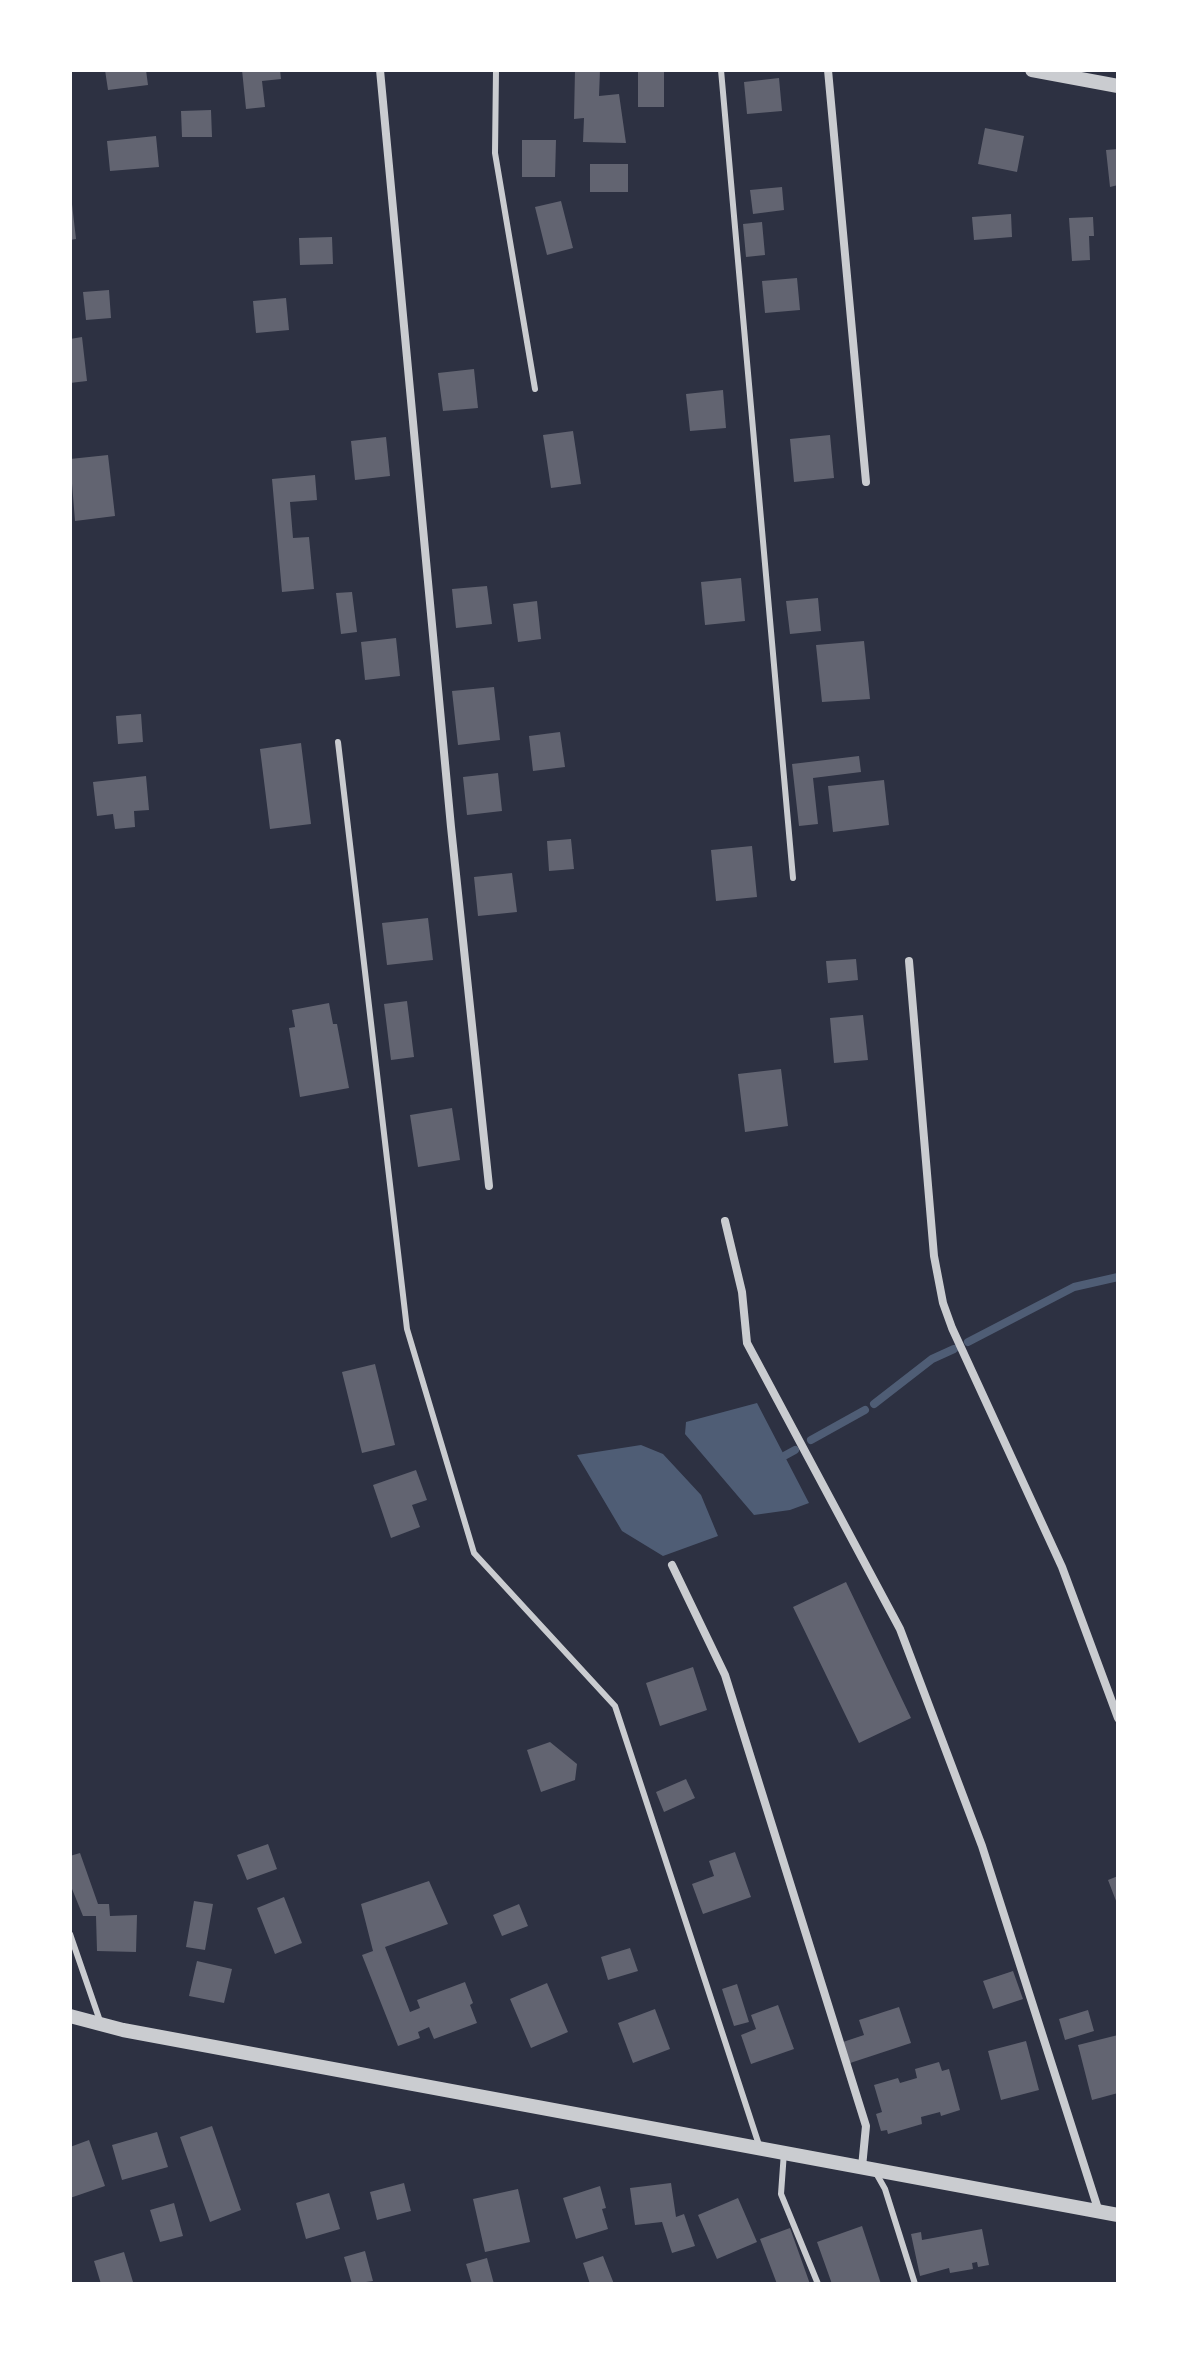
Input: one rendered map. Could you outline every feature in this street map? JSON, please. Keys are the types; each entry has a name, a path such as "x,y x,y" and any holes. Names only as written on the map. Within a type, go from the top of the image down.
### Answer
{"street":[{"path":"380,70 449,811 489,1186"},
{"path":"828,70 866,482"},
{"path":"1032,70 1089,76 1118,86"},
{"path":"909,961 934,1256 943,1303 1062,1567 1118,1718"},
{"path":"725,1221 742,1292 747,1343 900,1629 982,1846 1099,2212"},
{"path":"672,1565 729,1690 866,2126 868,2168"},
{"path":"70,2016 1118,2215"}],"lane":[{"path":"496,70 495,153 535,389"},
{"path":"721,70 793,878"},
{"path":"338,742 407,1329 451,1478 474,1553 615,1706 760,2148"},
{"path":"70,1934 101,2024"},
{"path":"784,2152 781,2194 818,2284"},
{"path":"868,2168 885,2189 915,2284"}],"water":[{"path":"757,1403 809,1503 790,1510 754,1515 685,1434 686,1422"},
{"path":"641,1445 663,1454 701,1495 718,1536 663,1556 622,1531 577,1455"}],"building":[{"path":"105,70 146,70 148,85 108,90"},
{"path":"242,70 280,70 281,79 262,81 265,107 246,109"},
{"path":"575,70 600,70 599,96 619,94 626,143 583,142 584,118 574,119"},
{"path":"638,70 664,70 664,107 638,107"},
{"path":"779,78 782,111 747,114 744,82"},
{"path":"211,110 212,137 182,137 181,111"},
{"path":"985,128 1024,136 1017,172 978,164"},
{"path":"156,136 159,167 110,171 107,141"},
{"path":"522,140 556,140 555,177 522,177"},
{"path":"1118,149 1118,185 1110,187 1106,150"},
{"path":"590,164 628,164 628,192 590,192"},
{"path":"782,187 784,210 753,214 750,190"},
{"path":"561,201 573,248 547,255 535,207"},
{"path":"70,204 76,239 70,240"},
{"path":"1011,214 1012,237 974,240 972,217"},
{"path":"1093,217 1094,236 1089,236 1090,260 1072,261 1069,218"},
{"path":"762,222 765,255 746,257 743,224"},
{"path":"332,237 333,264 300,265 299,238"},
{"path":"797,278 800,310 765,313 762,281"},
{"path":"109,290 111,318 86,320 83,292"},
{"path":"286,298 289,330 256,333 253,301"},
{"path":"82,337 87,381 70,383 70,339"},
{"path":"474,369 478,408 443,411 438,373"},
{"path":"723,390 726,428 690,431 686,394"},
{"path":"573,431 581,484 551,488 543,435"},
{"path":"830,435 834,478 794,482 790,439"},
{"path":"386,437 390,476 355,480 351,441"},
{"path":"108,455 115,516 75,521 70,459"},
{"path":"315,475 317,500 290,502 293,538 309,537 314,589 282,592 272,479"},
{"path":"741,578 745,621 705,625 701,582"},
{"path":"487,586 492,624 456,628 452,589"},
{"path":"352,592 357,632 341,634 336,593"},
{"path":"818,598 821,631 790,634 786,601"},
{"path":"537,601 541,639 518,642 513,604"},
{"path":"396,638 400,676 365,680 361,642"},
{"path":"864,641 870,699 822,702 816,645"},
{"path":"494,687 500,740 458,745 452,691"},
{"path":"141,714 143,742 118,744 116,716"},
{"path":"560,732 565,767 533,771 529,736"},
{"path":"301,743 311,824 270,829 260,749"},
{"path":"859,756 861,772 813,778 818,824 799,826 792,764"},
{"path":"498,773 502,811 467,815 463,777"},
{"path":"146,776 149,810 134,811 135,827 115,829 113,814 97,816 93,782"},
{"path":"884,780 889,825 833,832 828,786"},
{"path":"571,839 574,869 549,871 547,841"},
{"path":"752,846 757,897 716,901 711,850"},
{"path":"512,873 517,912 478,916 474,877"},
{"path":"428,918 433,960 387,965 382,923"},
{"path":"856,959 858,980 828,983 826,961"},
{"path":"407,1001 414,1057 391,1060 384,1004"},
{"path":"329,1003 333,1024 337,1024 349,1088 300,1097 289,1028 295,1027 292,1010"},
{"path":"863,1015 868,1060 834,1063 830,1018"},
{"path":"781,1069 788,1126 745,1132 738,1074"},
{"path":"452,1108 460,1160 418,1167 410,1115"},
{"path":"375,1364 395,1445 362,1453 342,1372"},
{"path":"416,1470 427,1500 412,1505 420,1527 391,1538 373,1485"},
{"path":"846,1582 911,1718 859,1743 793,1607"},
{"path":"693,1667 707,1710 660,1726 646,1683"},
{"path":"550,1742 577,1764 575,1780 541,1792 527,1750"},
{"path":"686,1779 695,1798 664,1812 656,1792"},
{"path":"268,1844 277,1869 247,1880 237,1855"},
{"path":"735,1852 751,1897 703,1914 692,1884 714,1876 709,1861"},
{"path":"80,1853 98,1904 109,1904 110,1916 137,1915 136,1952 97,1951 96,1916 83,1916 70,1884 70,1856"},
{"path":"1118,1876 1118,1906 1108,1880"},
{"path":"429,1881 448,1924 385,1947 410,2012 420,2008 417,2000 465,1982 477,2023 434,2039 429,2027 418,2032 420,2038 398,2046 362,1955 373,1951 361,1904"},
{"path":"284,1897 302,1943 275,1954 257,1908"},
{"path":"194,1901 213,1904 205,1950 186,1947"},
{"path":"519,1904 528,1926 502,1936 493,1915"},
{"path":"630,1948 638,1971 608,1980 601,1957"},
{"path":"197,1961 232,1969 224,2003 189,1996"},
{"path":"1013,1971 1023,1999 993,2009 983,1981"},
{"path":"547,1983 568,2032 531,2048 510,1999"},
{"path":"737,1984 749,2022 734,2026 722,1989"},
{"path":"778,2005 794,2049 751,2064 741,2035 756,2029 751,2015"},
{"path":"899,2007 911,2043 844,2065 837,2044 864,2035 859,2020"},
{"path":"655,2009 670,2049 633,2063 618,2023"},
{"path":"1088,2010 1094,2031 1065,2040 1059,2019"},
{"path":"1118,2035 1118,2093 1092,2100 1078,2045"},
{"path":"1026,2041 1039,2090 1001,2100 988,2051"},
{"path":"939,2062 942,2071 949,2069 960,2110 941,2116 940,2112 921,2117 922,2124 888,2134 887,2130 881,2131 876,2114 882,2112 874,2085 898,2078 900,2083 917,2078 915,2069"},
{"path":"212,2126 241,2210 210,2222 180,2137"},
{"path":"157,2132 168,2167 122,2180 112,2145"},
{"path":"89,2140 105,2186 70,2198 70,2147"},
{"path":"404,2183 411,2211 377,2220 370,2192"},
{"path":"671,2183 676,2217 684,2214 695,2246 672,2253 662,2222 635,2225 630,2188"},
{"path":"600,2186 608,2229 576,2239 563,2198"},
{"path":"518,2189 530,2242 485,2252 473,2199"},
{"path":"329,2193 340,2229 306,2239 296,2203"},
{"path":"738,2198 757,2242 717,2259 698,2215"},
{"path":"174,2203 183,2236 160,2242 150,2210"},
{"path":"862,2226 881,2284 832,2284 817,2242"},
{"path":"790,2228 810,2284 777,2284 760,2239"},
{"path":"982,2229 989,2265 978,2267 977,2262 972,2263 973,2269 950,2273 949,2268 920,2276 911,2234 921,2232 922,2240"},
{"path":"365,2251 373,2281 352,2284 344,2257"},
{"path":"124,2252 133,2282 101,2284 94,2261"},
{"path":"603,2256 614,2284 590,2284 583,2263"},
{"path":"487,2258 494,2284 472,2284 466,2264"}],"waterway":[{"path":"968,1342 1074,1287 1118,1277"},
{"path":"874,1404 932,1359 954,1349"},
{"path":"811,1440 865,1410"},
{"path":"784,1456 795,1450"}]}
